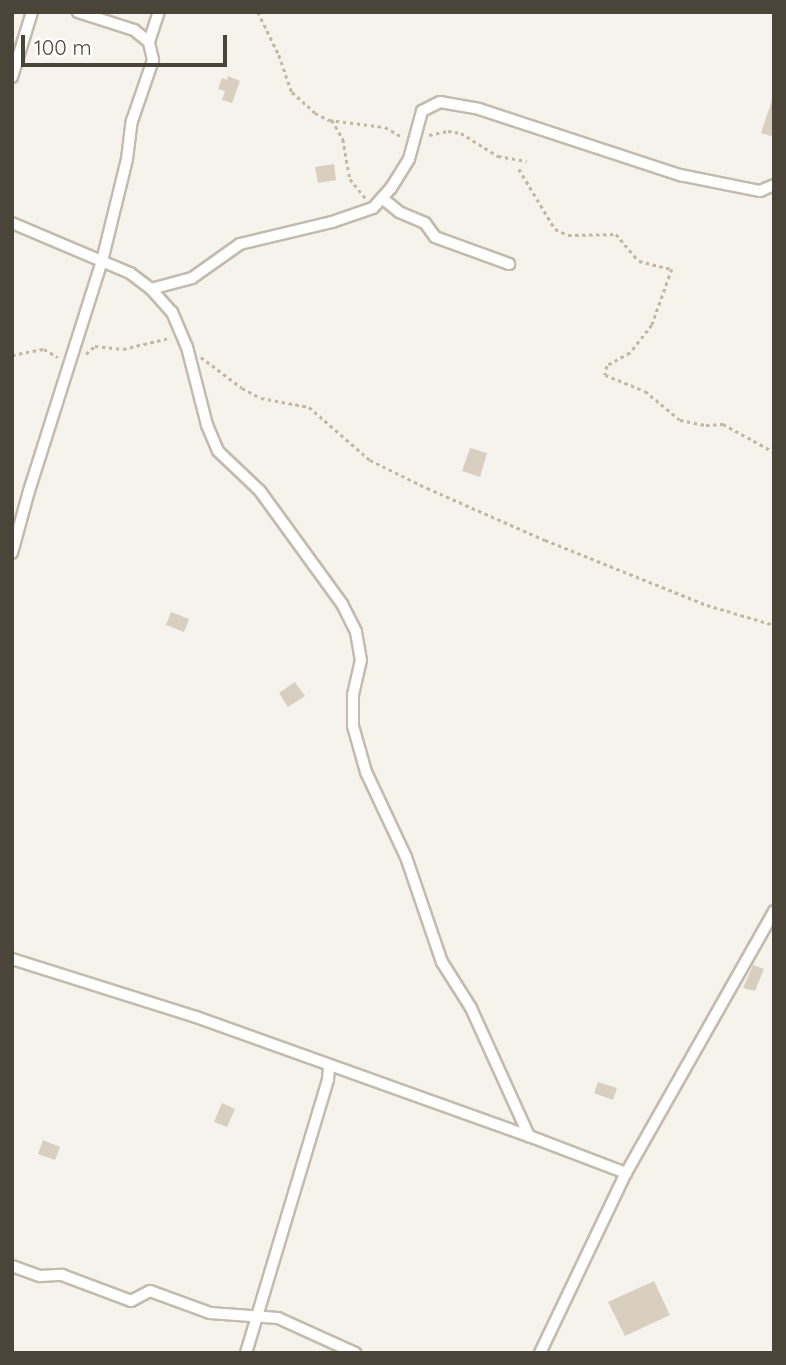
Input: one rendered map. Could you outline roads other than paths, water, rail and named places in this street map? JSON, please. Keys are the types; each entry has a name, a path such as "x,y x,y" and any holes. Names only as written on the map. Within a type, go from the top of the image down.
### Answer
{"street":[{"path":"12,77 32,12"},
{"path":"78,12 134,30 149,42"},
{"path":"12,553 102,261 127,159 132,121 153,60 149,42 159,12"},
{"path":"150,289 192,278 240,244 332,222 373,208 409,159 422,111 440,102 479,108 680,175 760,191 774,185"},
{"path":"382,198 399,212 425,223 435,237 509,264"},
{"path":"12,223 130,273 172,312 187,347 207,425 218,451 260,491 342,604 356,632 360,660 354,695 353,726 366,772 406,857 443,962 471,1008 529,1136"},
{"path":"540,1353 626,1173 774,911"},
{"path":"12,959 111,989 529,1136 626,1173"},
{"path":"246,1353 325,1092 329,1065"},
{"path":"12,1266 40,1276 62,1275 131,1301 150,1291 210,1313 278,1318 355,1353"}]}
